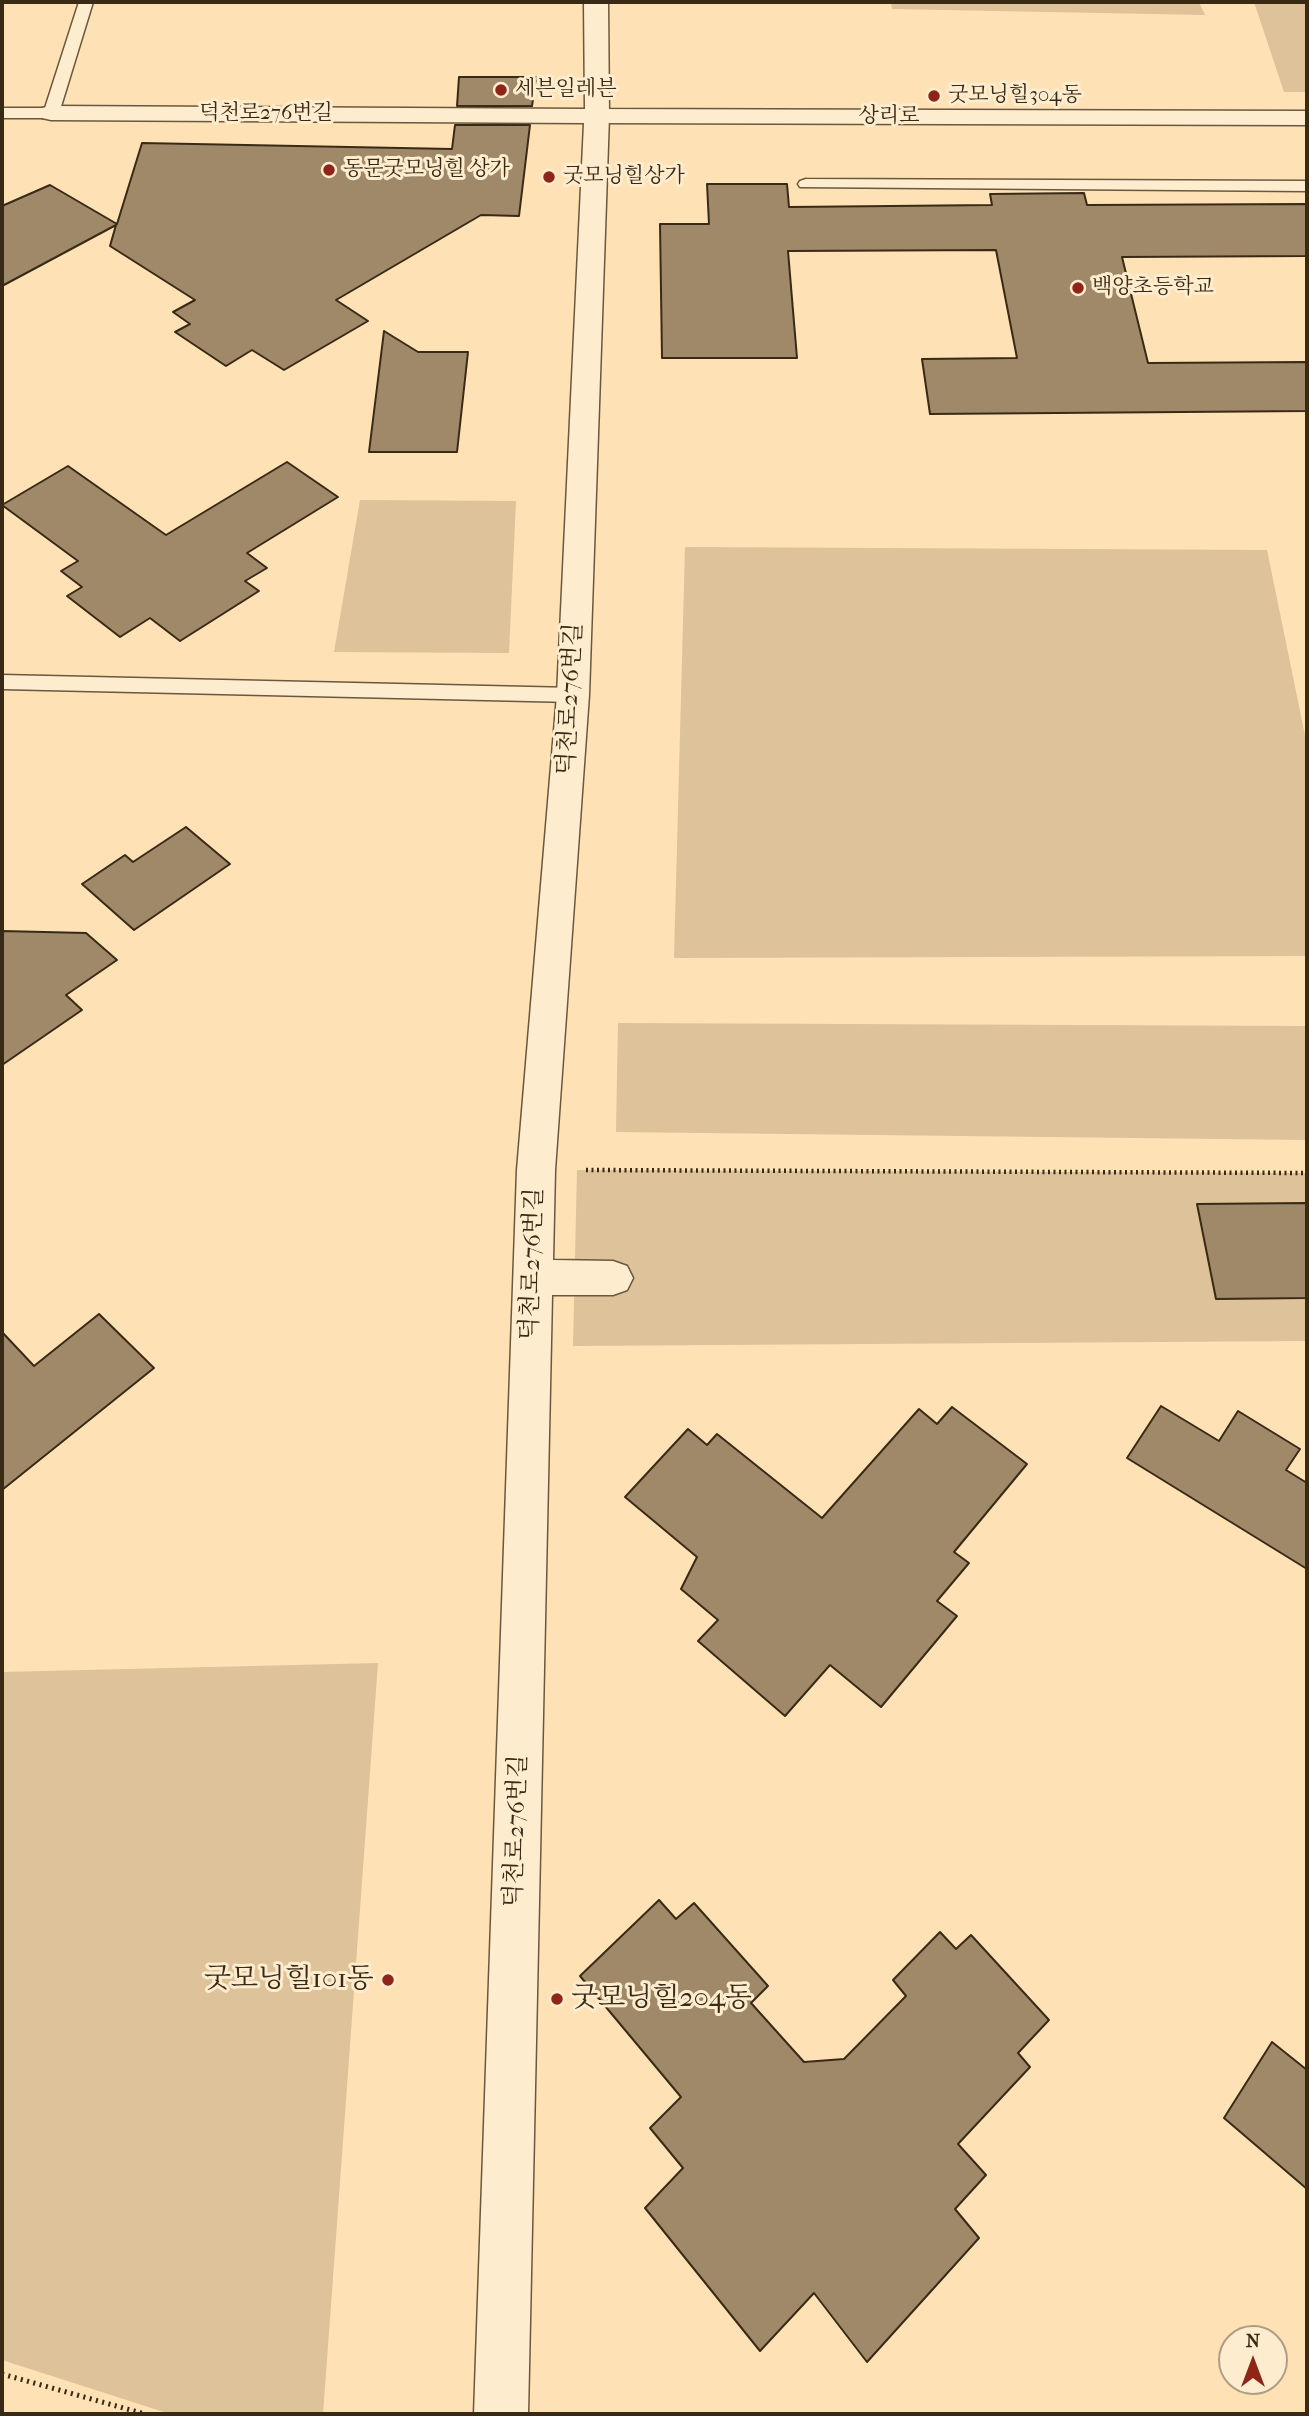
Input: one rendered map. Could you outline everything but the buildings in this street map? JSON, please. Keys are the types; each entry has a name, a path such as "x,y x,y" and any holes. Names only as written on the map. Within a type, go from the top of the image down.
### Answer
{"street":[{"name":"덕천로276번길","path":"501,2414 536,1170 573,695 597,116 596,2"},
{"name":"덕천로276번길","path":"51,113 597,116"},
{"name":"상리로","path":"597,116 1307,118"},
{"path":"533,1277 612,1278"}],"lane":[{"path":"2,113 51,113 86,2"},
{"path":"806,184 1307,186"},
{"path":"2,682 573,695"}],"path":[{"path":"536,1170 1307,1173"},
{"path":"2,2374 145,2414"}],"shaded area":[{"path":"891,2 1199,2 1205,15 892,9"},
{"path":"1254,2 1307,2 1307,92 1284,92"},
{"path":"360,500 516,501 509,653 334,652"},
{"path":"685,547 1267,550 1307,745 1307,956 674,958"},
{"path":"618,1023 1307,1026 1307,1140 616,1132"},
{"path":"577,1170 1307,1173 1307,1341 573,1346"},
{"path":"378,1663 323,2414 170,2414 2,2360 2,1672"}],"place":[{"name":"세븐일레븐","path":"501,90"},
{"name":"굿모닝힐304동","path":"934,96"},
{"name":"동문굿모닝힐 상가","path":"329,170"},
{"name":"굿모닝힐상가","path":"549,177"},
{"name":"백양초등학교","path":"1078,288"},
{"name":"굿모닝힐101동","path":"388,1980"},
{"name":"굿모닝힐204동","path":"557,1999"}]}
